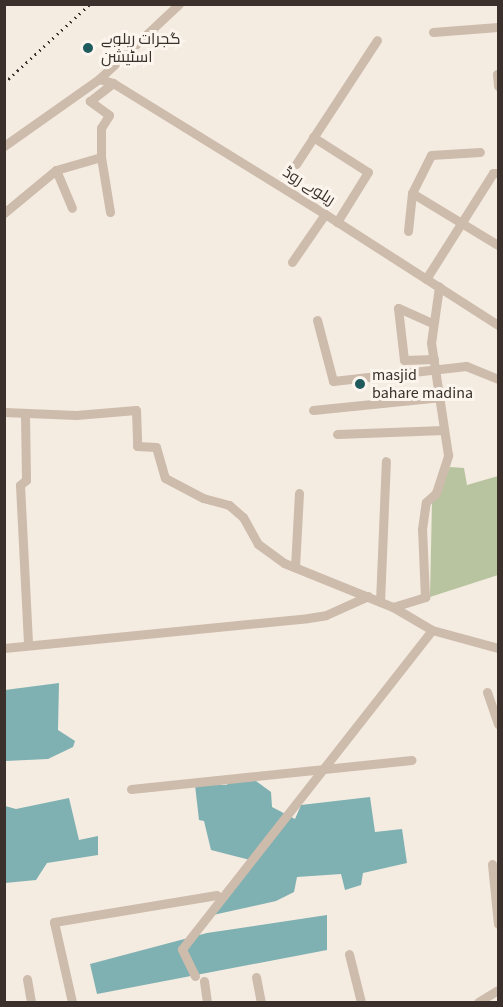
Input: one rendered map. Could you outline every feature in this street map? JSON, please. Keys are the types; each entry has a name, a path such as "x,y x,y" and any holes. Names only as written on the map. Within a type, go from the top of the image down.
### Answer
{"street":[{"path":"4,146 99,79 179,4"},
{"path":"433,32 498,27"},
{"path":"296,164 377,40"},
{"path":"496,74 498,86"},
{"name":"ریلوے روڈ","path":"99,79 113,83 325,214 498,325"},
{"path":"110,212 101,158 101,128 109,115 90,100 113,83"},
{"path":"313,137 368,172 337,222"},
{"path":"408,231 412,194 431,155 480,152"},
{"path":"4,213 56,170 101,158"},
{"path":"56,170 72,208"},
{"path":"426,279 493,174 498,173"},
{"path":"412,194 498,245"},
{"path":"292,262 325,214"},
{"path":"393,607 425,597 422,529 426,502 436,494 448,455 434,359 432,323 439,287"},
{"path":"432,323 398,308 404,360 434,359"},
{"path":"316,320 333,381 466,366 498,379"},
{"path":"313,410 441,397"},
{"path":"4,412 25,415 136,410 137,446 156,447 165,478 203,498 229,505 243,517 258,544 295,567 393,607 432,630 498,648"},
{"path":"25,415 26,480 20,485 28,644"},
{"path":"337,434 444,430"},
{"path":"380,602 387,461"},
{"path":"295,567 299,493"},
{"path":"4,648 308,618 326,615 368,596"},
{"path":"195,976 182,949 432,630"},
{"path":"487,692 498,724"},
{"path":"131,789 412,759"},
{"path":"492,864 498,924"},
{"path":"72,1002 54,922 217,895"},
{"path":"349,954 361,1002"},
{"path":"256,977 261,1002"},
{"path":"27,979 32,1002"},
{"path":"204,981 207,1002"},
{"path":"478,1002 498,990"}],"green space":[{"path":"450,467 464,468 467,485 498,476 498,575 430,597 432,501"}],"water":[{"path":"59,683 58,730 75,741 73,747 48,759 5,761 5,690"},
{"path":"236,780 256,781 271,792 272,807 295,819 301,805 370,797 375,832 402,829 407,863 363,873 361,885 345,890 341,874 297,877 294,892 276,901 213,915 254,861 211,850 204,821 199,820 195,785 226,785"},
{"path":"69,798 79,840 98,836 98,855 47,863 36,880 5,883 5,806 16,809"},
{"path":"327,915 327,950 97,994 90,964 207,933"}],"railway":[{"path":"4,83 90,4"}],"place":[{"name":"گجرات ریلوے اسٹیشن","path":"88,48"},
{"name":"masjid bahare madina","path":"360,384"}]}
